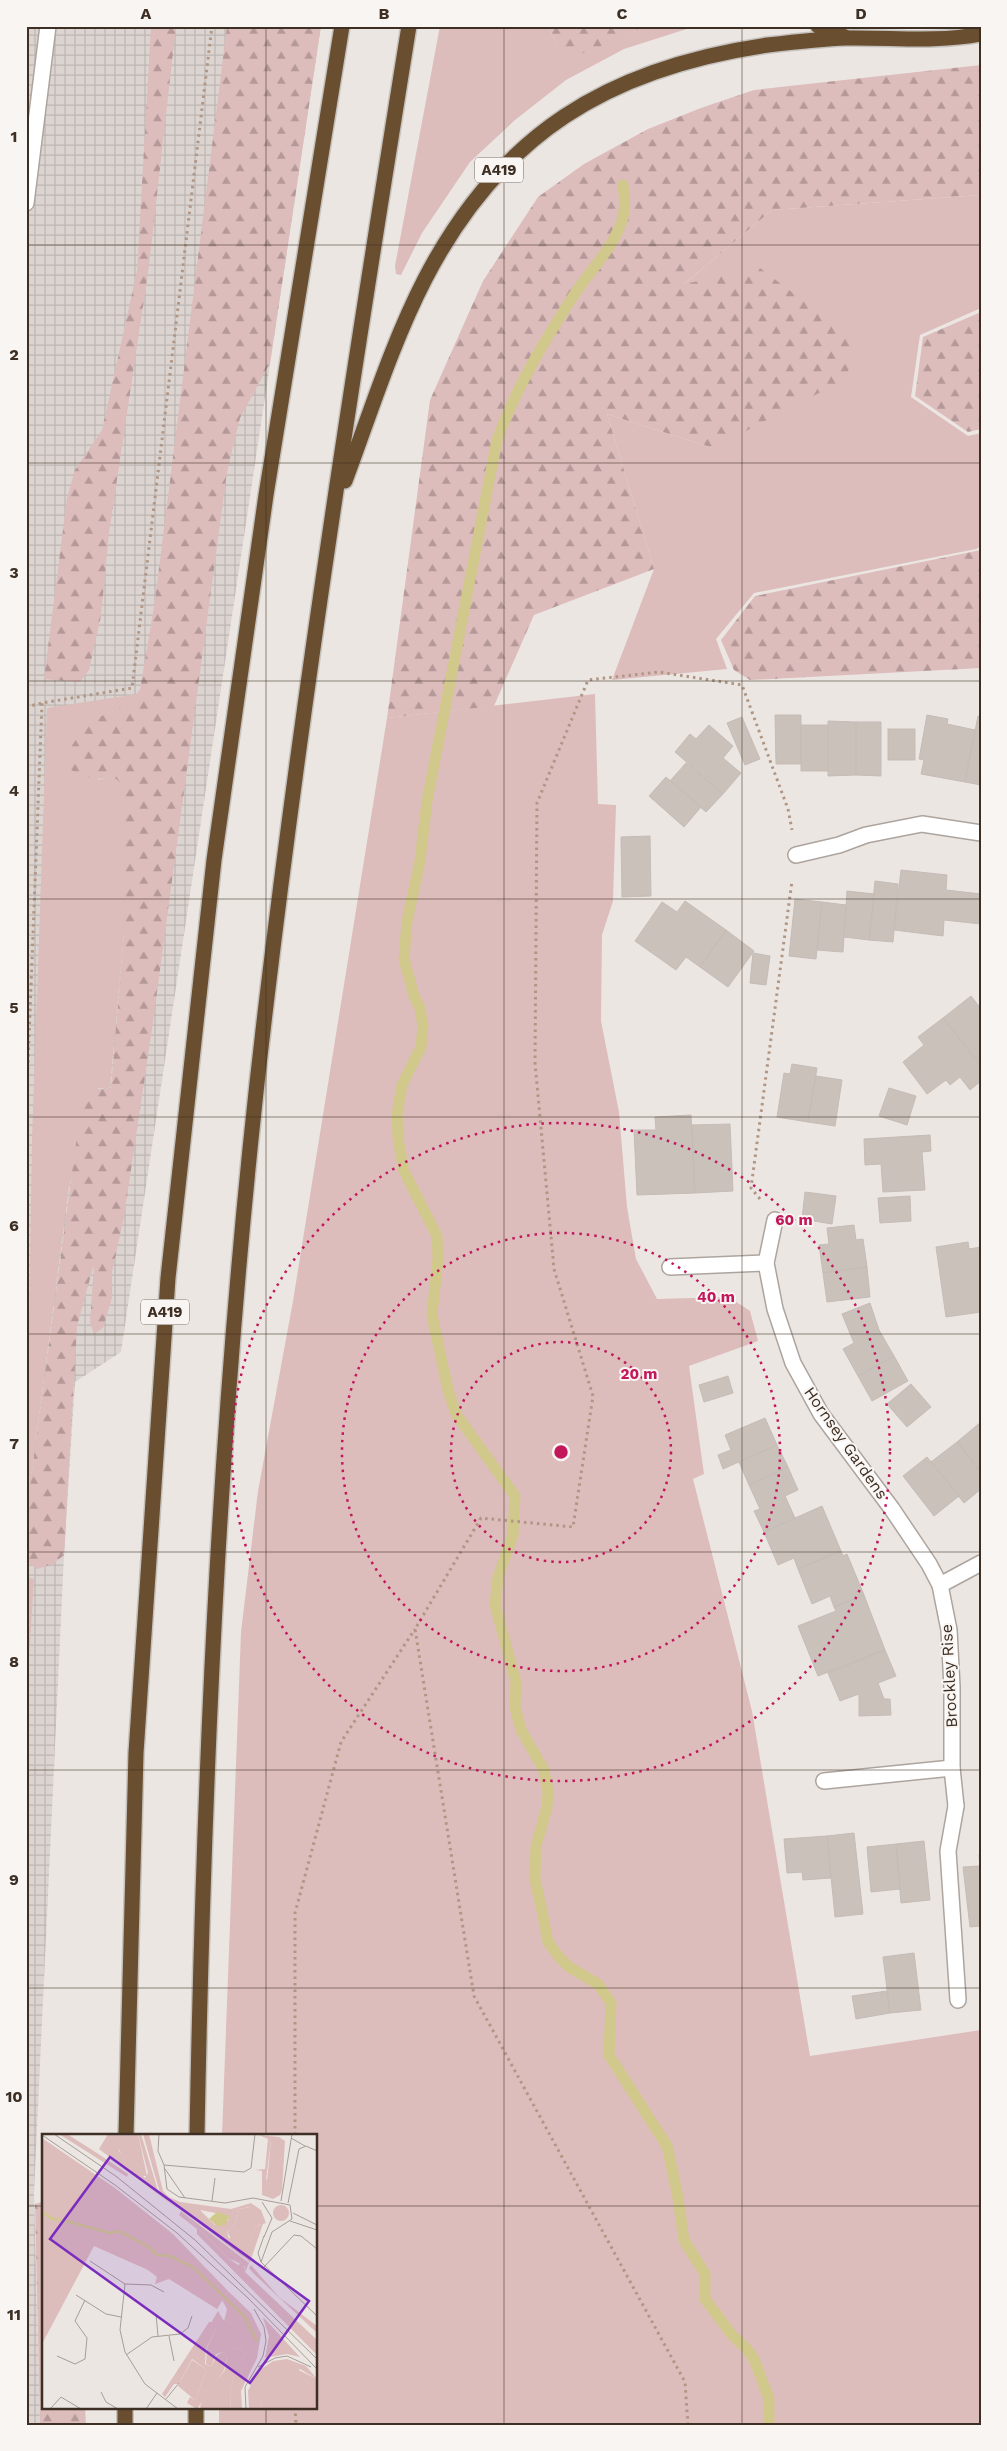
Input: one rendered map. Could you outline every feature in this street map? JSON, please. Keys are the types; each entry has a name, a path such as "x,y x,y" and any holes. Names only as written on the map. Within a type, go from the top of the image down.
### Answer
{"highway":[{"name":"A419","path":"126,2134 136,1753 168,1278 214,860 266,495 342,26"},
{"name":"A419","path":"197,2134 200,1971 209,1742 225,1449 267,999 334,511 409,26"},
{"name":"A419","path":"818,26 847,38"},
{"name":"A419","path":"334,511 396,345 424,280 469,207 511,158 547,129 572,112 619,86 659,70 739,50 847,38 910,41 981,34"},
{"path":"124,2408 125,2425"},
{"path":"196,2408 196,2425"}],"street":[{"path":"26,203 48,26"},
{"path":"796,855 839,845 866,835 922,824 981,833"},
{"name":"Hornsey Gardens","path":"775,1220 766,1264 783,1336 806,1388 821,1414 892,1508 929,1564 940,1585"},
{"path":"670,1267 766,1264"},
{"path":"940,1585 981,1563"},
{"name":"Brockley Rise","path":"940,1585 949,1630 952,1687 952,1768 956,1806 948,1851 958,2000"},
{"path":"824,1781 952,1768"}],"path":[{"path":"26,707 132,688 212,26"},
{"path":"295,2134 295,1914 341,1742 416,1629 481,1518 573,1527 593,1396 554,1268 535,1063 537,803 588,680 659,672 742,685 788,809 796,855 751,1188 775,1220"},
{"path":"26,1115 42,703"},
{"path":"416,1629 474,1996 685,2382 688,2425"},
{"path":"296,2408 296,2425"}],"shaded area":[{"path":"26,26 321,26 121,1352 75,1382 64,1555 34,2193 40,2425 26,2425"}],"green space":[{"path":"151,26 176,26 149,266 109,533 101,616 89,670 80,682 44,679 67,498 75,470 102,430 137,271"},
{"path":"227,26 321,26 270,363 240,418 227,472 153,1022 124,1217 112,1272 112,1298 103,1328 94,1334 90,1322 94,1264 77,1327 64,1555 53,1564 37,1569 26,1561 26,1515 82,1099 91,1091 111,1088 126,909 125,787 114,777 92,778 71,770 66,757 88,722 125,706 140,690 155,600"},
{"path":"440,26 548,26 556,43 631,34 643,26 696,26 624,49 566,80 515,120 470,162 422,233 401,275 396,274 395,266"},
{"path":"548,26 643,26 631,34 571,58 556,43"},
{"path":"981,65 981,195 772,210 684,284 760,268 860,344 844,380 713,448 607,414 654,569 534,615 494,706 387,718 430,400 483,281 538,197 584,164 648,129 754,90"},
{"path":"981,195 981,308 920,335 911,397 968,436 981,433 981,546 976,549 754,593 716,639 727,669 612,680 654,569 607,414 713,448 683,285 772,210"},
{"path":"981,312 981,429 968,432 915,396 923,337"},
{"path":"981,550 981,668 750,680 734,670 721,640 755,596"},
{"path":"137,694 125,706 88,722 98,780 114,777 125,787 126,909 110,1088 98,1088 69,1186 26,1515 32,1140 47,708"},
{"path":"595,694 598,804 616,805 613,901 602,935 601,1021 619,1112 627,1207 636,1259 657,1299 729,1297 750,1311 758,1341 689,1366 704,1474 693,1479 752,1711 810,2056 981,2030 981,2425 219,2425 219,2408 318,2408 318,2134 222,2134 241,1632 258,1491 293,1301 387,718"},
{"path":"26,1577 34,1579 26,1707"},
{"path":"42,2202 42,2408 85,2408 86,2425 40,2425 35,2204"}],"building":[{"path":"775,715 801,715 801,764 776,764"},
{"path":"927,715 948,719 947,724 975,730 965,782 921,774 924,760 919,759"},
{"path":"978,716 981,717 981,785 965,782"},
{"path":"742,717 760,759 745,765 727,723"},
{"path":"828,721 856,722 856,775 828,776"},
{"path":"856,722 881,722 881,776 856,775"},
{"path":"709,725 733,746 723,758 741,773 723,794 675,752 690,734 696,739"},
{"path":"801,725 828,725 828,771 801,771"},
{"path":"888,729 915,729 915,760 888,760"},
{"path":"686,763 723,794 706,812 670,781"},
{"path":"666,777 701,807 684,827 649,796"},
{"path":"650,836 651,896 622,897 621,837"},
{"path":"901,870 947,875 946,890 981,894 981,924 944,920 943,936 894,930"},
{"path":"875,881 898,884 893,942 869,940"},
{"path":"847,891 874,894 869,940 844,937"},
{"path":"795,899 822,902 816,959 789,956"},
{"path":"685,901 726,930 700,967 686,957 676,970 635,941 662,902 677,912"},
{"path":"822,902 846,905 843,952 817,950"},
{"path":"726,930 754,951 728,987 700,967"},
{"path":"753,953 770,956 766,985 750,983"},
{"path":"971,996 981,1009 981,1066 943,1018"},
{"path":"943,1018 981,1066 981,1081 970,1090 960,1077 950,1085 946,1080 927,1094 903,1062 924,1045 918,1037"},
{"path":"792,1064 817,1068 808,1122 777,1117 784,1073 790,1074"},
{"path":"816,1076 842,1080 835,1126 808,1122"},
{"path":"889,1088 916,1096 907,1125 879,1116"},
{"path":"691,1115 695,1193 637,1195 634,1130 656,1130 655,1117"},
{"path":"730,1124 733,1191 695,1193 692,1125"},
{"path":"930,1135 931,1151 922,1152 925,1190 883,1192 881,1164 865,1165 864,1139"},
{"path":"805,1192 836,1196 832,1224 802,1219"},
{"path":"910,1196 911,1221 880,1223 878,1198"},
{"path":"854,1225 856,1240 863,1239 867,1267 823,1273 819,1245 829,1244 827,1228"},
{"path":"968,1242 969,1249 981,1247 981,1312 946,1317 936,1247"},
{"path":"867,1267 870,1297 827,1302 823,1273"},
{"path":"870,1303 879,1330 894,1356 858,1376 843,1349 854,1343 842,1314"},
{"path":"894,1356 908,1381 872,1401 858,1376"},
{"path":"728,1376 733,1393 704,1402 699,1385"},
{"path":"911,1384 931,1407 907,1427 887,1404"},
{"path":"765,1418 777,1445 723,1469 718,1455 731,1450 725,1435"},
{"path":"981,1422 981,1472 957,1442"},
{"path":"957,1442 981,1472 981,1489 964,1503 931,1462"},
{"path":"777,1445 788,1467 749,1485 739,1462"},
{"path":"927,1457 959,1496 934,1516 903,1476"},
{"path":"788,1467 798,1490 785,1496 795,1518 764,1532 754,1511 760,1509 749,1485"},
{"path":"822,1506 841,1551 798,1569 794,1558 778,1565 764,1532"},
{"path":"841,1551 843,1556 847,1554 864,1595 834,1607 830,1596 812,1604 798,1569"},
{"path":"864,1595 885,1650 818,1676 798,1626 836,1611 834,1607"},
{"path":"885,1650 896,1676 878,1683 884,1699 890,1699 891,1715 859,1716 859,1694 840,1701 828,1673"},
{"path":"854,1833 863,1914 835,1917 827,1836"},
{"path":"827,1836 831,1878 803,1880 802,1872 787,1873 784,1839"},
{"path":"924,1841 930,1900 901,1903 896,1844"},
{"path":"896,1844 900,1889 871,1892 867,1847"},
{"path":"981,1854 981,1926 970,1927 963,1867 980,1866 979,1855"},
{"path":"914,1953 921,2010 890,2013 883,1957"},
{"path":"887,1991 890,2013 856,2019 852,1996"}],"waterway":[{"path":"623,185 624,211 616,235 574,295 541,347 513,402 497,440 427,801 420,861 407,921 404,959 414,996 420,1008 423,1026 421,1047 402,1085 397,1114 398,1139 404,1171 437,1236 438,1259 432,1315 448,1390 456,1414 515,1496 513,1535 498,1577 495,1605 516,1682 515,1707 521,1730 544,1770 548,1791 547,1807 536,1846 535,1880 548,1942 569,1967 598,1984 611,2003 609,2055 667,2146 677,2192 684,2240 705,2274 705,2299 732,2335 746,2348 754,2359 769,2399 769,2425"}]}
